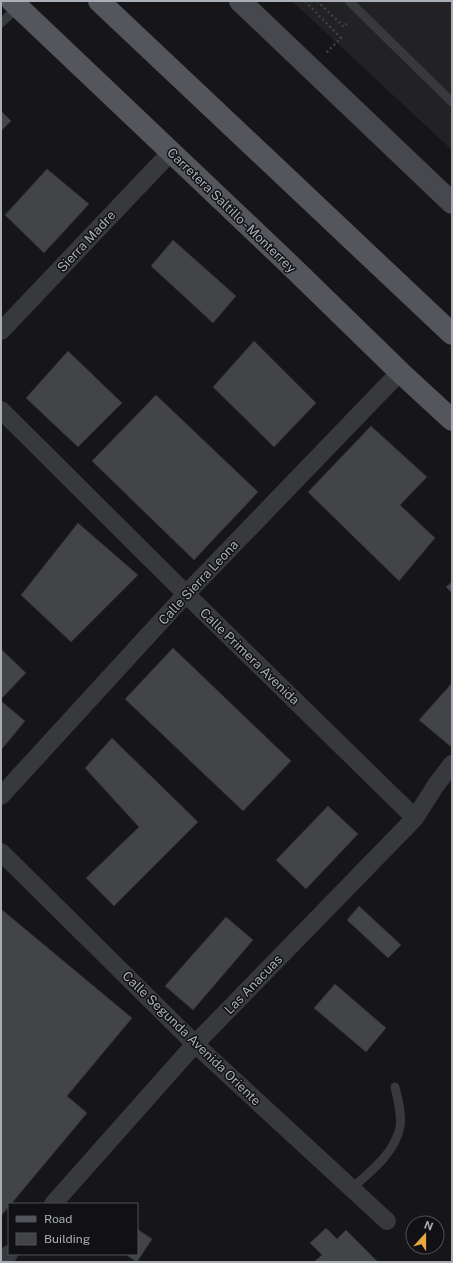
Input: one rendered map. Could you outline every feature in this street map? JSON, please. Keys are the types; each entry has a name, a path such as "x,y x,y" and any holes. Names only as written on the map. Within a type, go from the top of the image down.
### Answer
{"main road":[{"path":"99,1 452,334"},
{"name":"Carretera Saltillo - Monterrey","path":"15,4 452,420"}],"street":[{"path":"240,1 452,203"},
{"name":"Sierra Madre","path":"1,331 171,152"},
{"name":"Calle Sierra Leona","path":"1,796 186,594 400,372"},
{"name":"Calle Primera Avenida","path":"1,410 415,818"},
{"name":"Las Anacuas","path":"54,1203 195,1044 415,818 436,785 452,764"},
{"name":"Calle Segunda Avenida Oriente","path":"1,852 195,1044 387,1221"}],"lane":[{"path":"349,1 452,102"},
{"path":"1,23 15,4"},
{"path":"352,1188 372,1171 392,1147 400,1127 400,1108 395,1087"}],"path":[{"path":"305,1 341,38"},
{"path":"317,1 344,27"}],"shaded area":[{"path":"292,1 452,1 452,150"}],"building":[{"path":"1,111 11,121 1,131"},
{"path":"47,169 89,204 44,253 5,215"},
{"path":"173,240 236,296 213,323 151,266"},
{"path":"254,341 316,403 274,447 213,387"},
{"path":"68,351 122,403 78,447 26,398"},
{"path":"156,395 258,492 194,560 92,461"},
{"path":"371,426 427,477 400,505 435,538 399,581 308,492"},
{"path":"78,523 138,575 71,642 21,595"},
{"path":"452,582 452,593 446,587"},
{"path":"173,648 291,761 243,811 125,699"},
{"path":"1,649 26,673 1,699"},
{"path":"452,683 452,743 450,746 419,720"},
{"path":"1,701 25,721 1,750"},
{"path":"112,738 198,822 114,906 86,878 139,827 85,768"},
{"path":"328,806 358,834 306,889 276,860"},
{"path":"359,906 401,945 388,958 347,920"},
{"path":"1,909 132,1018 67,1096 87,1113 12,1203 8,1203 8,1207 1,1216"},
{"path":"226,917 253,940 193,1010 165,986"},
{"path":"335,984 386,1028 366,1052 314,1008"},
{"path":"326,1228 337,1239 346,1230 378,1262 314,1262 322,1255 310,1243"},
{"path":"138,1230 152,1239 137,1262 126,1255 138,1255"}]}
